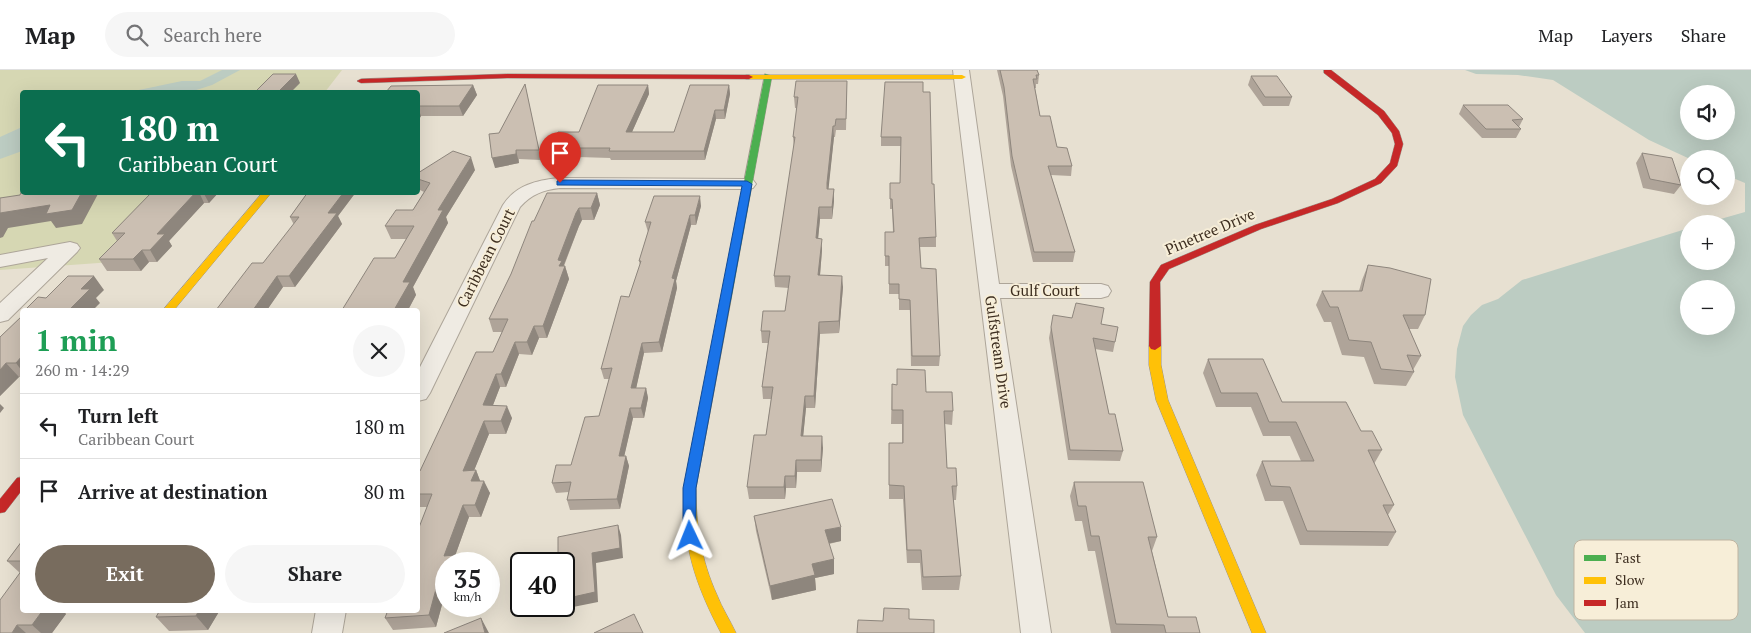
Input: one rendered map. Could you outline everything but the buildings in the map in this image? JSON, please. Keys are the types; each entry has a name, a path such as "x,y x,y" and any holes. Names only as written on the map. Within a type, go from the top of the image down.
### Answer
{"street":[{"path":"354,90 361,81 366,70"},
{"name":"Pinetree Drive","path":"1259,633 1162,400 1155,366 1155,282 1164,267 1258,227 1335,201 1378,181 1394,164 1399,144 1396,133 1381,113 1327,71"},
{"path":"361,81 507,76 962,74"},
{"name":"Gulfstream Drive","path":"962,74 989,290 1036,633"},
{"path":"729,633 711,603 697,570 690,536 688,503 768,76"},
{"name":"Caribbean Court","path":"420,389 512,205 524,192 548,184 560,183 747,184"},
{"path":"170,308 265,195"},
{"path":"0,260 70,248 0,315"},
{"name":"Gulf Court","path":"989,290 1101,291"},
{"path":"0,508 20,484"},
{"path":"327,633 330,613"}],"green space":[{"path":"0,70 342,70 327,90 20,90 20,195 206,195 127,261 0,270"}],"shaded area":[{"path":"222,70 240,70 212,85 196,90 139,90 182,81 200,81"},
{"path":"1465,70 1751,70 1751,633 1585,633 1575,620 1738,620 1738,540 1574,540 1574,619 1556,595 1463,415 1455,377 1457,349 1463,326 1482,305 1498,299 1522,280 1680,231 1680,270 1735,270 1734,215 1745,212 1745,183 1735,179 1735,150 1680,150 1680,154 1649,140 1553,80 1518,75 1476,74"},
{"path":"20,128 20,152 0,159 0,137"}],"traffic: fast":[{"path":"726,300 768,76"}],"traffic: slow":[{"path":"749,77 962,77"},
{"path":"170,308 265,195"},
{"path":"726,300 690,488 690,509 691,528 698,564 711,598 729,633"},
{"path":"1155,346 1155,365 1162,400 1259,633"}],"traffic: jam":[{"path":"1155,346 1155,282 1165,267 1258,227 1335,201 1378,181 1394,164 1399,144 1396,133 1381,113 1327,71"},
{"path":"361,81 507,76 749,77"},
{"path":"0,508 20,484"}],"route":[{"path":"560,183 747,184 690,488 688,503 690,536"}]}
